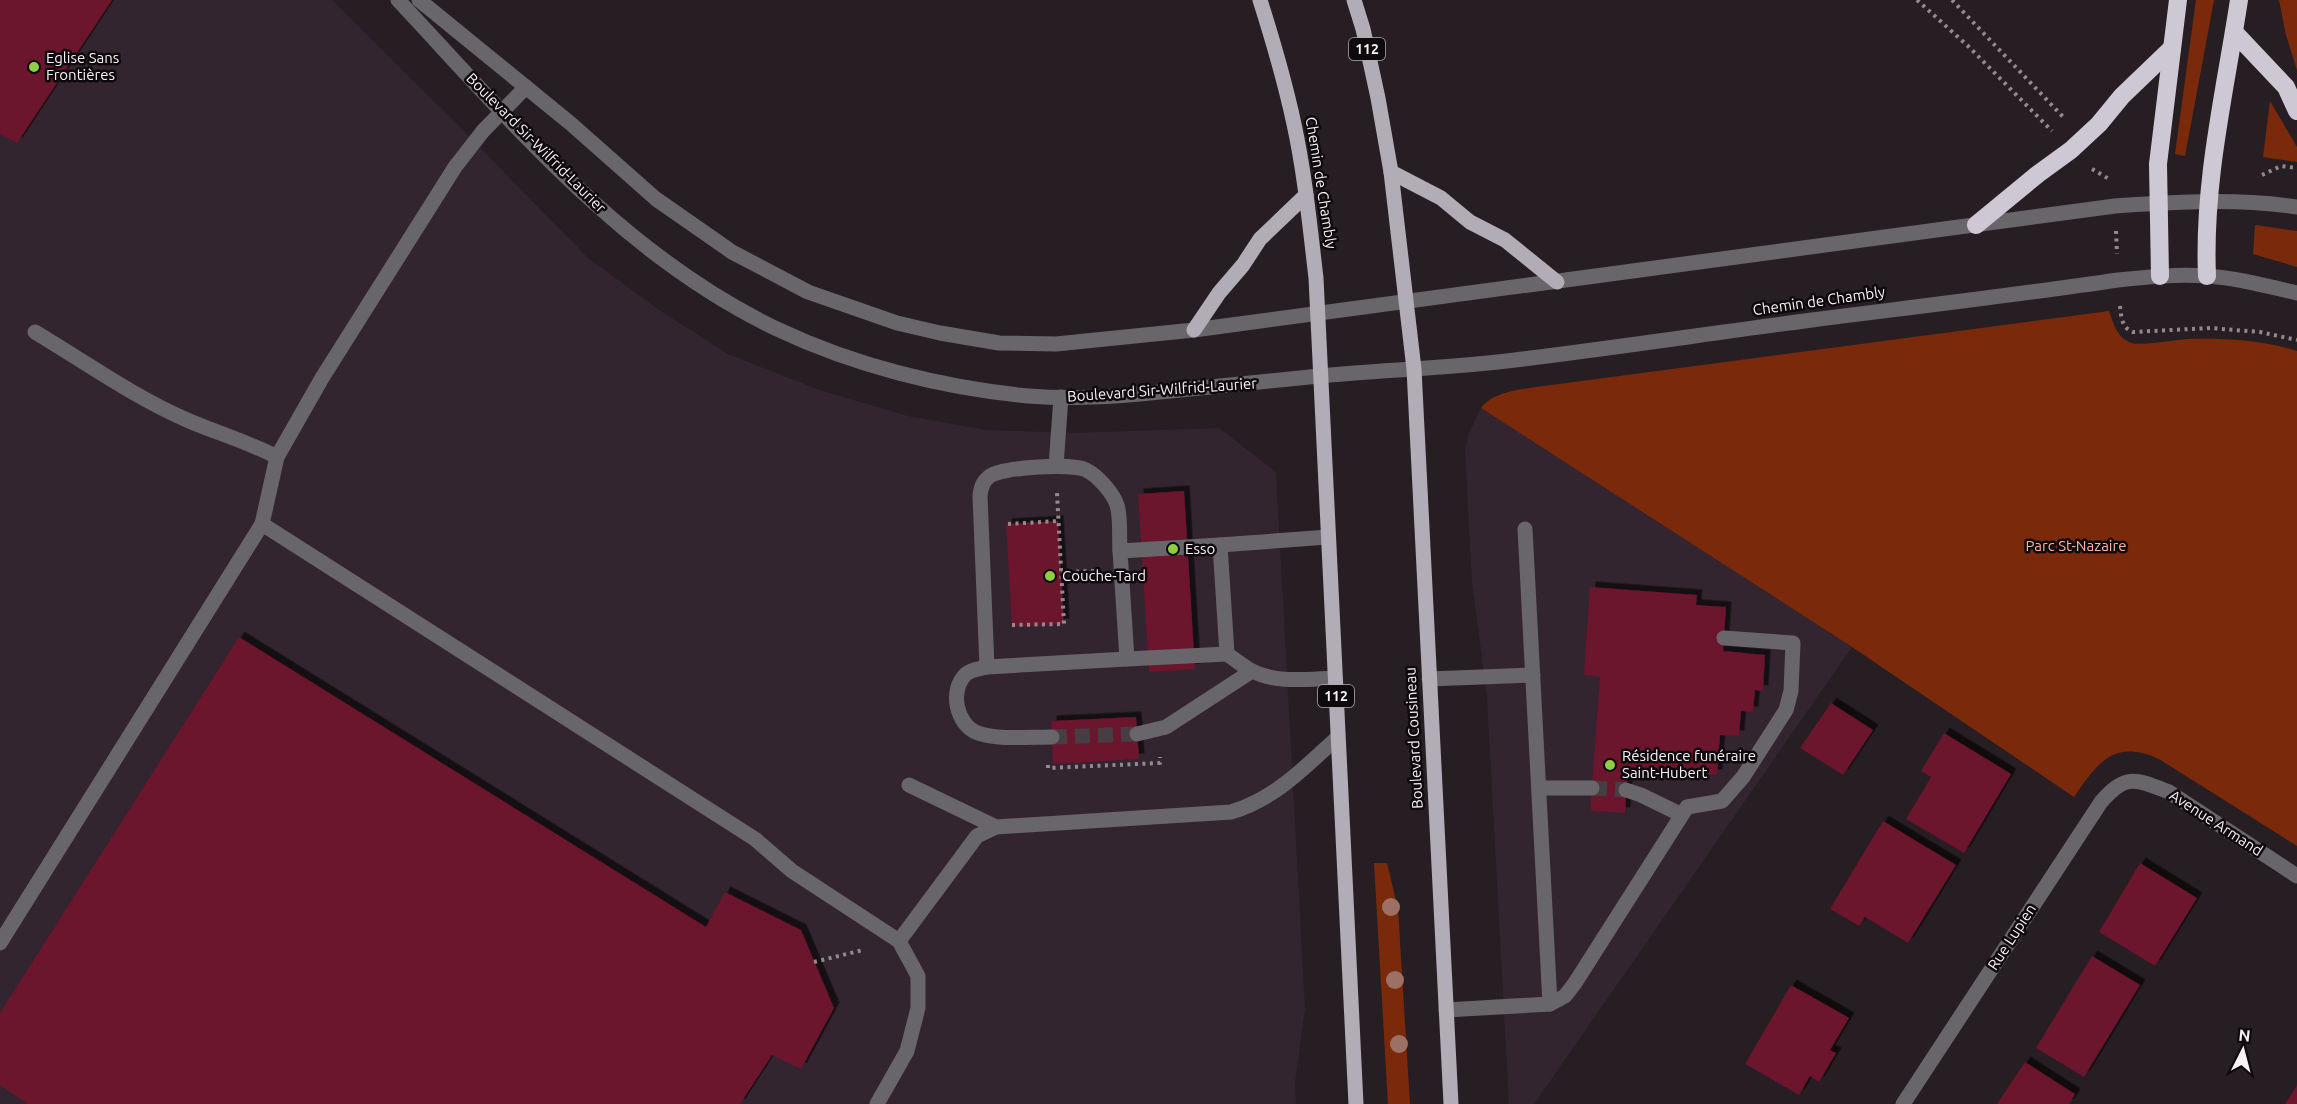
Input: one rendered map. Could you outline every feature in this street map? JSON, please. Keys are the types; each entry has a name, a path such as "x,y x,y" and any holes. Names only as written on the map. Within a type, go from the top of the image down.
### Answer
{"highway":[{"path":"2160,276 2157,203 2159,151 2178,0"},
{"path":"2207,276 2208,200 2211,169 2239,0"},
{"path":"2234,32 2286,87 2297,111"},
{"path":"1976,225 2071,150 2172,48"}],"main road":[{"name":"Chemin de Chambly","path":"1260,0 1287,92 1306,195 1316,279 1321,376"},
{"name":"112","path":"1354,0 1363,29 1378,98 1391,172 1414,369"},
{"path":"1391,172 1441,198 1470,222 1505,240 1557,282"},
{"path":"1194,330 1260,239 1306,195"},
{"name":"Boulevard Cousineau","path":"1414,369 1451,1104"},
{"name":"112","path":"1321,376 1356,1104"}],"street":[{"name":"Boulevard Sir-Wilfrid-Laurier","path":"398,0 565,176 636,240 667,265 704,289 775,328 814,345 909,374 995,392 1061,397 1125,395 1414,369"},
{"name":"Boulevard Sir-Wilfrid-Laurier","path":"419,0 570,123 656,199 697,228 779,277 808,292 853,309 940,333 999,343 1056,344 1194,330 1407,301"},
{"path":"0,943 262,524 276,458 322,378 455,167 483,131 526,87"},
{"path":"1407,301 2115,206 2208,200 2297,207"},
{"name":"Chemin de Chambly","path":"1414,369 1515,360 2160,276 2207,276 2250,282 2297,293"},
{"path":"35,332 152,402 187,420 258,447 276,458"},
{"path":"1056,466 1061,397"},
{"path":"987,667 981,489 983,482 994,473 1056,466 1086,469 1102,484 1117,504 1127,659"},
{"path":"262,524 755,839 792,870 899,940 918,976 918,1008 907,1051 877,1104"},
{"path":"1526,529 1550,1004"},
{"path":"1120,551 1328,537"},
{"path":"1220,545 1227,654"},
{"path":"1446,1010 1550,1004 1565,996 1687,807 1722,801 1743,777 1789,702 1793,643 1724,638"},
{"path":"1052,737 986,735 975,732 962,720 958,709 956,697 958,684 972,670 987,667 1227,654 1252,671 1275,678 1293,681 1335,678"},
{"path":"1137,734 1166,727 1252,671"},
{"path":"1429,679 1533,675"},
{"path":"899,940 977,836 996,828 1232,812 1264,800 1281,788 1337,738"},
{"name":"Avenue Armand","path":"2131,780 2169,792 2297,876"},
{"name":"Rue Lupien","path":"1903,1104 2101,802 2114,787 2131,780"},
{"path":"909,785 996,828"},
{"path":"1539,788 1592,788"},
{"path":"1626,790 1682,815"}],"path":[{"path":"1917,0 1968,46 2056,134"},
{"path":"1952,0 2069,124"},
{"path":"2084,165 2115,183 2118,280 2122,323 2128,330 2133,332 2210,328 2260,332 2297,340"},
{"path":"2262,175 2281,166 2297,168"},
{"path":"1006,536 1006,524 1058,521 1064,624 1012,627 1011,615"},
{"path":"1060,572 1121,569"},
{"path":"1048,758 1048,768 1160,763 1160,752"},
{"path":"814,962 899,940"}],"shaded area":[{"path":"0,0 332,0 588,258 659,310 728,354 819,390 908,416 986,430 1075,433 1219,428 1276,472 1305,1009 1295,1082 1296,1104 0,1104"},
{"path":"1481,408 1852,647 1534,1104 1509,1104 1487,697 1472,581 1465,450 1469,433"}],"green space":[{"path":"2196,0 2214,0 2185,156 2175,154"},
{"path":"2279,0 2297,0 2297,70 2286,35"},
{"path":"2270,101 2297,147 2297,162 2263,157"},
{"path":"2255,225 2297,231 2297,267 2253,254"},
{"name":"Parc St-Nazaire","path":"2109,311 2119,334 2127,341 2136,344 2187,339 2229,339 2271,344 2297,351 2297,846 2159,759 2143,753 2119,753 2109,757 2091,773 2074,797 1852,647 1481,408 1499,395 1536,387"},
{"path":"1374,863 1387,863 1398,909 1410,1104 1388,1104"}],"building":[{"name":"Eglise Sans Frontières","path":"0,0 112,0 17,143 0,134"},
{"path":"1184,491 1195,669 1149,672 1138,494"},
{"path":"1058,521 1064,624 1012,627 1006,524"},
{"path":"1590,587 1697,595 1696,605 1726,607 1723,651 1765,655 1763,691 1755,690 1753,712 1741,711 1739,736 1720,735 1717,775 1628,769 1625,813 1590,811 1600,677 1584,675"},
{"path":"239,637 706,927 725,892 801,930 834,1008 801,1069 772,1055 740,1104 28,1104 0,1085 0,1013"},
{"path":"1831,703 1873,730 1843,775 1800,748"},
{"path":"1136,717 1139,759 1053,764 1051,721"},
{"path":"1944,733 2011,774 1964,853 1906,819 1931,777 1921,771"},
{"path":"1883,821 1956,865 1908,943 1865,917 1859,926 1830,909"},
{"path":"2140,863 2197,898 2155,966 2099,932"},
{"path":"2092,956 2140,985 2084,1077 2036,1048"},
{"path":"1791,985 1849,1018 1830,1050 1836,1053 1819,1082 1810,1076 1799,1095 1745,1064"},
{"path":"2025,1062 2075,1094 2069,1104 1997,1104"},
{"path":"2297,1085 2297,1104 2285,1104"}],"tunnel":[{"path":"1052,737 1137,734"},
{"path":"1592,788 1626,790"}],"place":[{"name":"Eglise Sans Frontières","path":"34,67"},
{"name":"Esso","path":"1173,549"},
{"name":"Couche-Tard","path":"1050,576"},
{"name":"Résidence funéraire Saint-Hubert","path":"1610,765"}]}
